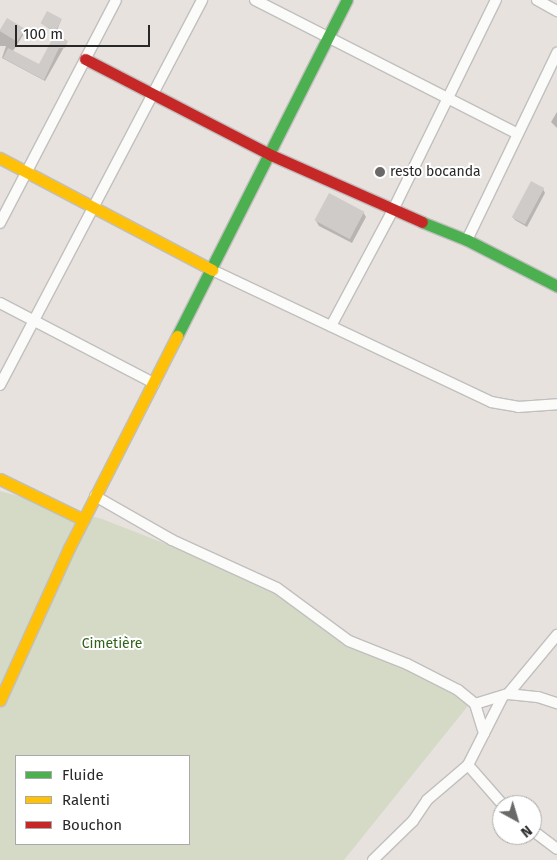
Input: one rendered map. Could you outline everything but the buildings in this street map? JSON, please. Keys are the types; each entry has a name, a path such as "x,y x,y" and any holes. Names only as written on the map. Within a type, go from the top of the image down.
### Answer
{"street":[{"path":"0,222 116,0"},
{"path":"0,385 202,0"},
{"path":"256,0 449,96 516,133"},
{"path":"0,700 84,520 271,155 347,0"},
{"path":"331,326 393,210 496,0"},
{"path":"537,0 557,11"},
{"path":"467,240 516,133 557,53"},
{"path":"85,59 271,155 393,210 467,240 557,286"},
{"path":"0,158 93,205 212,270 491,402 518,407 557,404"},
{"path":"0,304 154,383"},
{"path":"0,479 84,520"},
{"path":"96,496 172,540 277,588 349,641 431,675 474,704 484,734"},
{"path":"373,860 413,822 427,800 468,765 506,695 557,635"},
{"path":"474,704 506,695 538,696 557,703"},
{"path":"468,765 494,795"},
{"path":"542,838 557,849"}],"green space":[{"name":"Cimetière","path":"0,491 102,519 282,589 342,640 370,648 471,702 344,860 0,860"}],"traffic: fast":[{"path":"177,336 347,0"},
{"path":"422,222 467,240 557,286"}],"traffic: slow":[{"path":"0,158 212,270"},
{"path":"0,700 69,548 177,336"},
{"path":"0,479 84,520"}],"traffic: jam":[{"path":"85,59 271,155 422,222"}],"place":[{"name":"resto bocanda","path":"380,172"}]}
